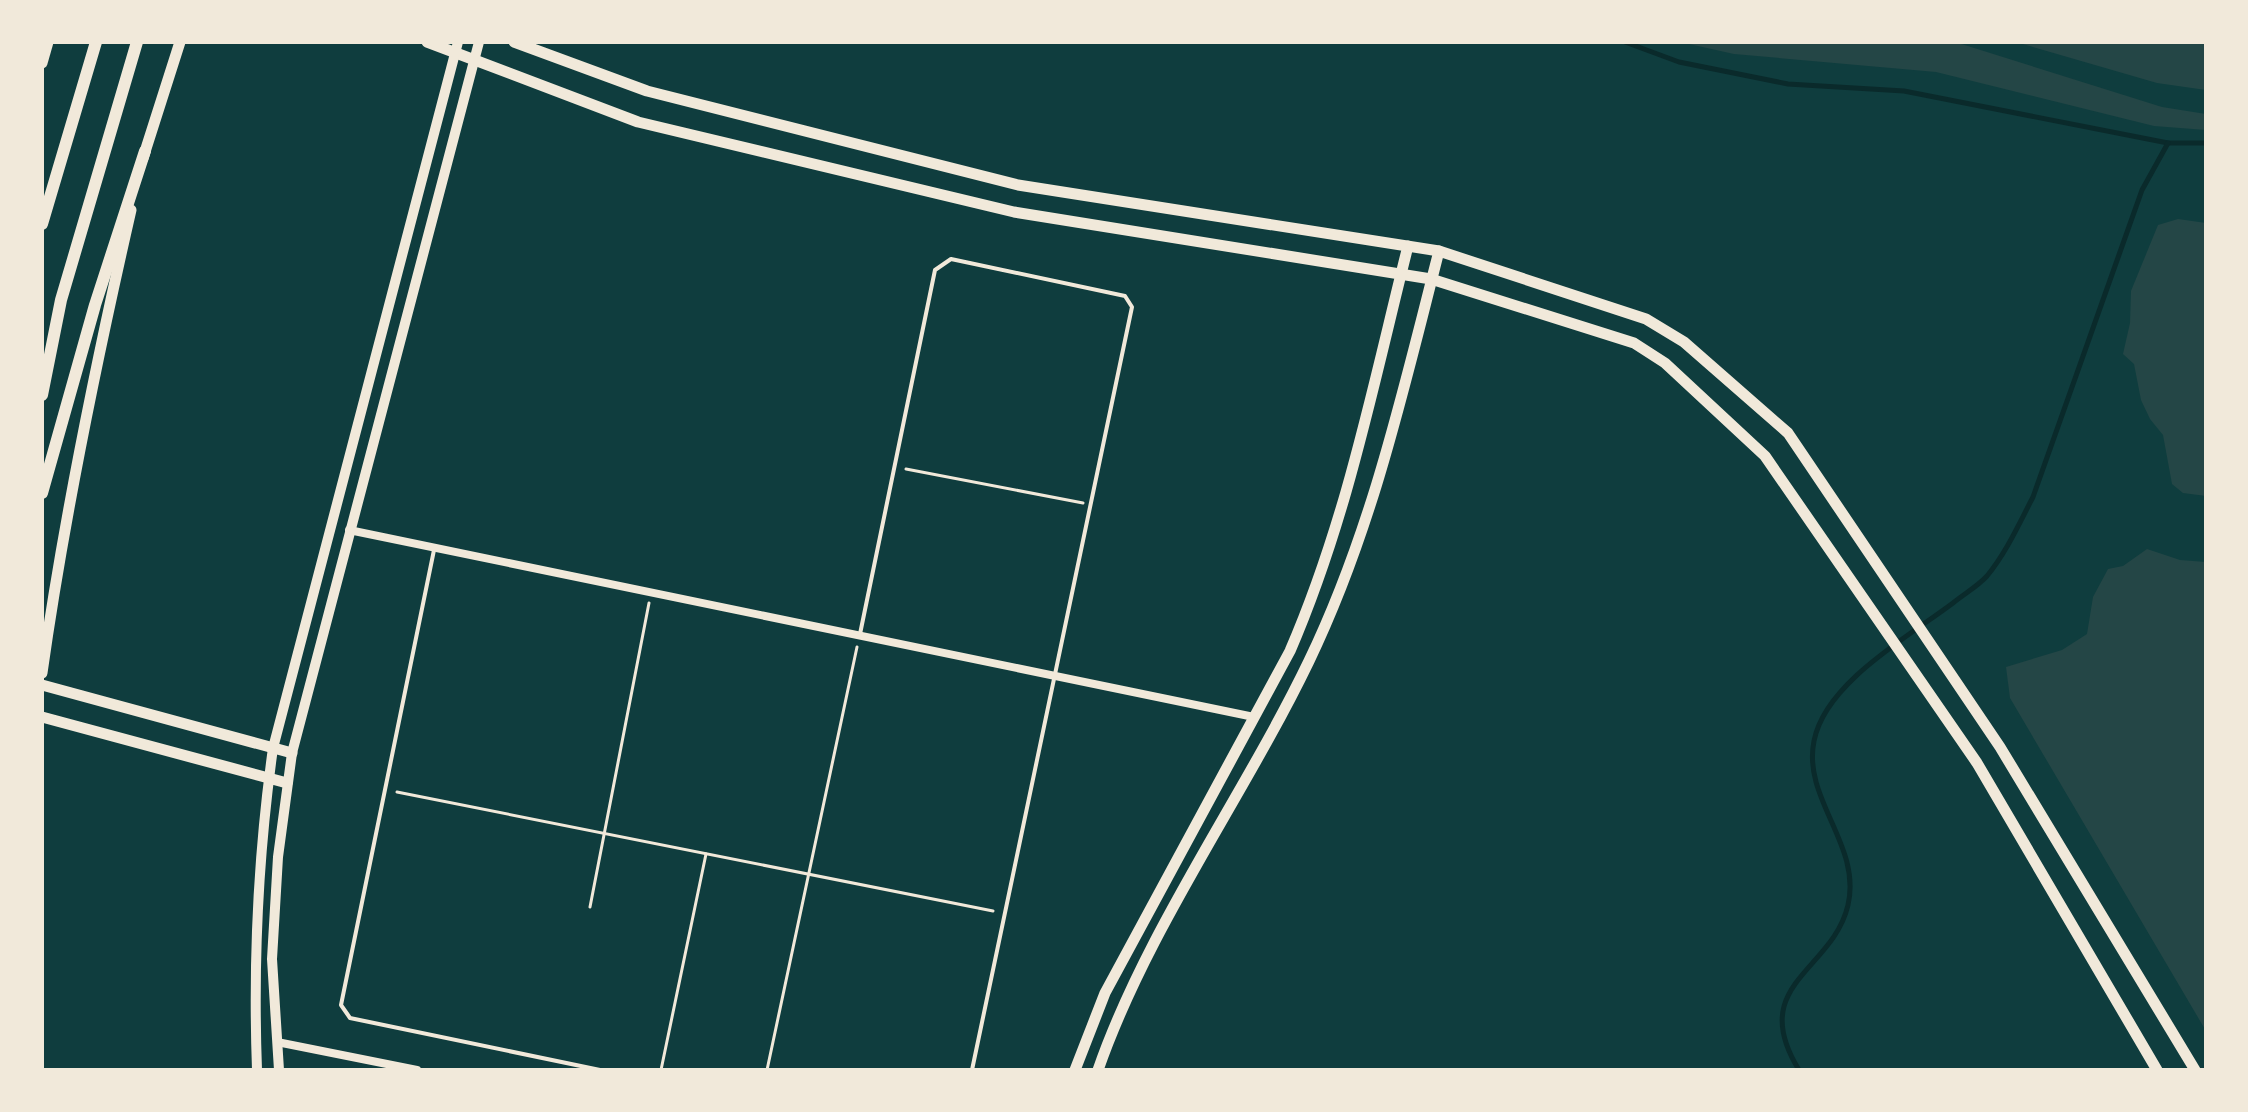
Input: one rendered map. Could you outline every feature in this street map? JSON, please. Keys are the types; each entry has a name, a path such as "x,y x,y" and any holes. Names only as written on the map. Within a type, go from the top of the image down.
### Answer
{"highway":[{"path":"42,224 96,42"},
{"path":"42,395 61,300 137,42"},
{"path":"42,493 95,305 145,151"}],"main road":[{"path":"42,63 48,42"},
{"path":"42,673 54,590 106,318 145,151 180,42"},
{"path":"427,42 456,48 474,61 638,122 1014,212 1431,279 1634,343 1665,363 1765,456 1977,763 2157,1070"},
{"path":"514,42 647,91 1018,185 1439,251 1646,319 1684,342 1788,433 2000,747 2195,1070"},
{"path":"1075,1070 1105,993 1290,651 1328,557 1345,506 1408,246"},
{"path":"1098,1070 1127,998 1307,665 1352,565 1439,251"},
{"path":"42,685 292,753"},
{"path":"42,717 287,783"}],"street":[{"path":"279,1070 272,959 292,753 479,42"},
{"path":"257,1070 253,966 259,854 273,748 456,48"},
{"path":"349,530 1254,717"},
{"path":"277,1042 417,1070"}],"lane":[{"path":"860,635 935,270 951,259 1125,296 1132,307 972,1070"},
{"path":"434,547 341,1005 350,1018 600,1070"}],"path":[{"path":"895,467 1090,505"},
{"path":"590,907 651,592"},
{"path":"767,1070 860,635"},
{"path":"385,790 1005,913"},
{"path":"661,1070 706,854"}],"shaded area":[{"path":"1680,42 1955,42 2162,107 2206,114 2206,130 2154,126 1936,72 1734,54"},
{"path":"2016,42 2206,42 2206,90 2157,83"},
{"path":"2178,219 2206,223 2206,496 2183,493 2172,484 2163,435 2150,419 2141,400 2134,364 2123,354 2130,323 2131,291 2158,225"},
{"path":"2147,549 2180,560 2206,562 2206,1031 2010,698 2006,667 2062,650 2087,634 2093,597 2108,569 2123,566"}],"waterway":[{"path":"1625,42 1679,62 1788,84 1904,91 2168,143 2206,143"},
{"path":"1799,1070 1785,1041 1782,1017 1787,997 1839,928 1848,905 1850,883 1847,862 1816,783 1814,741 1821,720 1851,681 1892,646 1979,583 2006,548 2033,497 2142,190 2168,143"}]}
